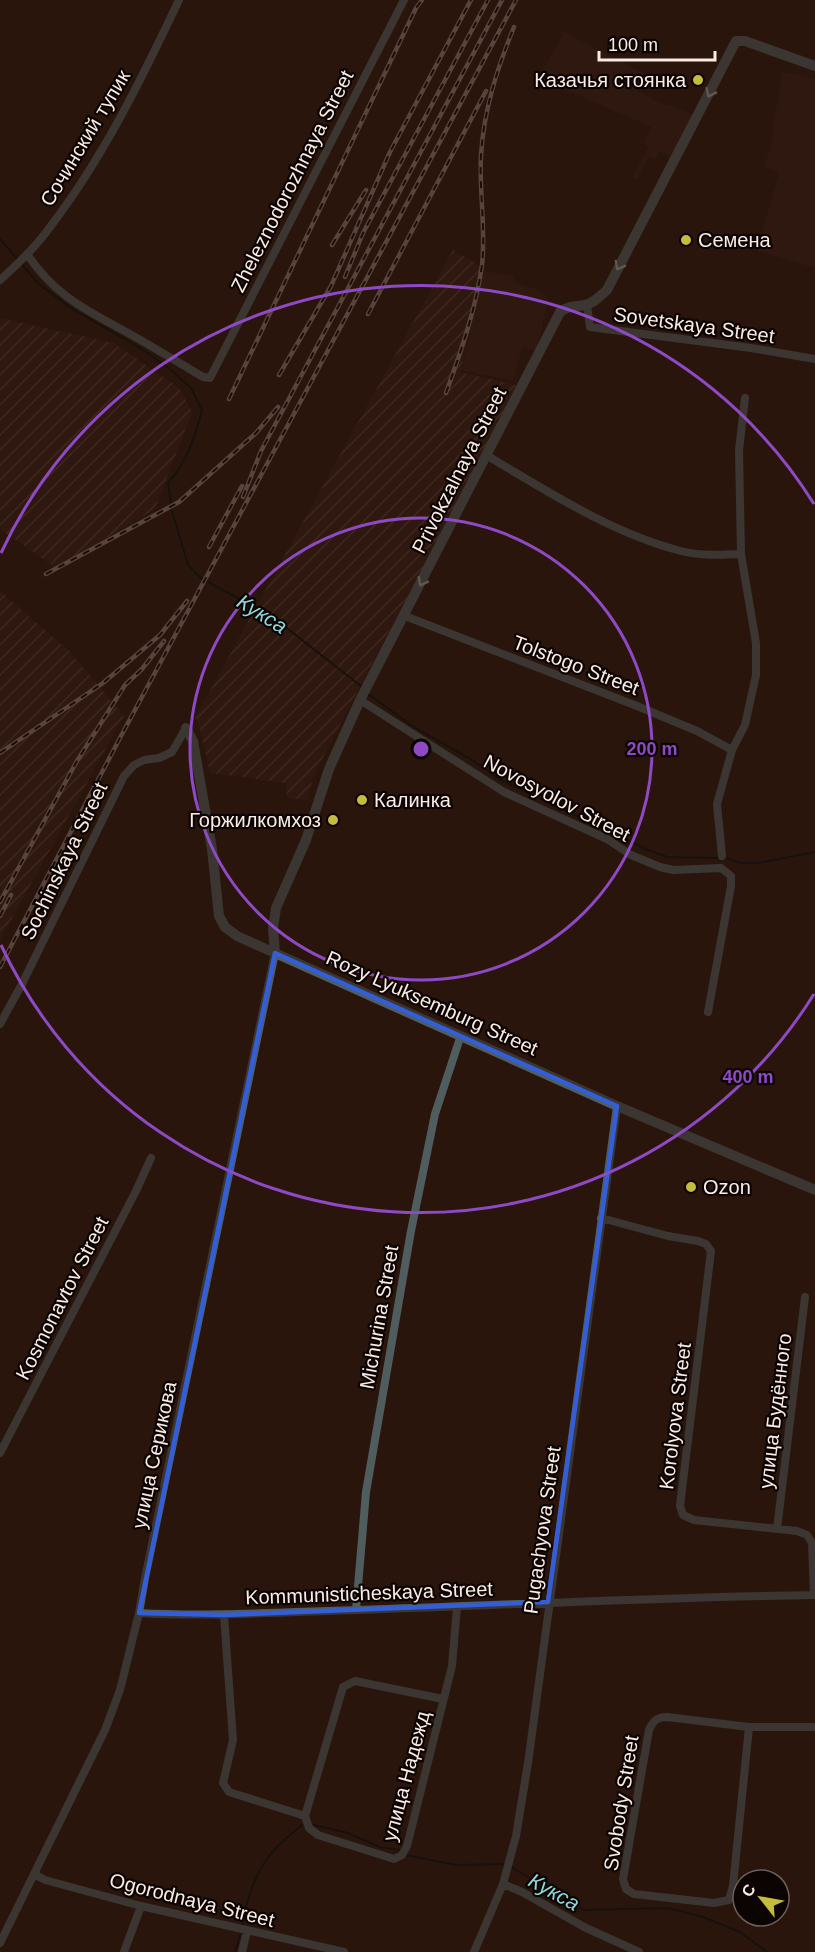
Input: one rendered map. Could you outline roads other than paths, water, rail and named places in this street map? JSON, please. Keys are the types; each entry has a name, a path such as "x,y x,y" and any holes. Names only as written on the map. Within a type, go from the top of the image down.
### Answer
{"street":[{"name":"Сочинский тупик","path":"0,280 50,229 77,190 141,81 179,0"},
{"name":"Zheleznodorozhnaya Street","path":"23,258 34,265 75,303 203,377 210,378 404,0"},
{"name":"Privokzalnaya Street","path":"275,952 273,928 276,908 306,840 329,768 363,694 560,312 569,306 586,305 607,291 736,41 745,41 815,66"},
{"name":"Sovetskaya Street","path":"586,305 590,327 751,348 815,359"},
{"path":"722,856 717,804 732,750 745,725 756,675 756,643 741,554 739,450 745,398"},
{"path":"486,455 582,511 642,537 682,552 710,555 741,554"},
{"name":"Tolstogo Street","path":"405,616 637,706 697,731 732,750"},
{"name":"Novosyolov Street","path":"363,694 504,792 607,839 631,855 673,870 721,868 731,876 732,886 708,1012"},
{"name":"Rozy Lyuksemburg Street","path":"186,728 193,741 212,849 219,916 225,927 237,936 617,1106 815,1190"},
{"name":"Sochinskaya Street","path":"0,1024 124,776 134,765 144,760 159,758 172,752 186,728"},
{"name":"улица Серикова","path":"0,1943 105,1730 120,1690 140,1613 145,1578 275,952"},
{"name":"Michurina Street","path":"356,1610 366,1492 397,1308 435,1114 461,1035"},
{"name":"Pugachyova Street","path":"474,1952 503,1884 516,1836 528,1763 617,1106"},
{"name":"Kosmonavtov Street","path":"0,1453 151,1158"},
{"name":"Korolyova Street","path":"601,1218 668,1236 698,1241 706,1244 711,1251 680,1506 683,1515 694,1520 797,1531 807,1535 812,1543 814,1595"},
{"name":"улица Будённого","path":"777,1529 805,1297"},
{"path":"0,1429 10,1434"},
{"name":"Kommunisticheskaya Street","path":"140,1613 224,1615 548,1602 814,1595"},
{"name":"улица Надежд","path":"443,1700 355,1681 344,1687 305,1816 309,1828 318,1835 394,1859 402,1855 407,1846 452,1666 457,1607"},
{"path":"224,1615 233,1740 223,1783 229,1792 305,1816"},
{"name":"Svobody Street","path":"749,1727 734,1886 729,1900 714,1903 634,1894 626,1889 623,1879 649,1730 653,1722 659,1717 667,1717 749,1727 815,1727"},
{"name":"Ogorodnaya Street","path":"34,1874 45,1880 141,1906 344,1952"},
{"path":"503,1884 586,1928 639,1952"},
{"path":"124,1952 141,1906"},
{"path":"242,1952 247,1931"}],"waterway":[{"name":"Кукса","path":"0,239 38,283 69,307 145,351 191,388 202,410 190,449 168,483 172,511 188,565 201,578 274,618 362,687"},
{"name":"Кукса","path":"368,694 412,726 472,760 499,779 648,850 667,857 718,858"},
{"name":"Кукса","path":"726,858 740,863 758,863 815,852"},
{"name":"Кукса","path":"242,1928 249,1897 262,1867 277,1847 302,1825"},
{"name":"Кукса","path":"314,1825 348,1833 380,1847 400,1850"},
{"name":"Кукса","path":"406,1855 456,1865 506,1864"},
{"name":"Кукса","path":"511,1867 584,1910 668,1908 703,1917 740,1932 767,1952"},
{"name":"Кукса","path":"235,1952 240,1935"}],"railway":[{"path":"229,399 416,8 422,0"},
{"path":"279,375 331,286 390,152 471,0"},
{"path":"345,277 363,233 488,0"},
{"path":"243,497 261,451 502,0"},
{"path":"0,967 121,736 516,0"},
{"path":"446,393 476,298 483,252 481,155 485,122 492,90 514,27"},
{"path":"368,314 486,91"},
{"path":"332,245 366,190"},
{"path":"46,574 179,502 256,433 278,407"},
{"path":"209,547 242,486"},
{"path":"0,753 103,683 160,635 187,601"},
{"path":"0,902 77,761 125,685 142,669 164,641"},
{"path":"0,916 11,895"}],"place":[{"name":"Казачья стоянка","path":"698,80"},
{"name":"Семена","path":"686,240"},
{"name":"Калинка","path":"362,800"},
{"name":"Горжилкомхоз","path":"333,820"},
{"name":"Ozon","path":"691,1187"}]}
